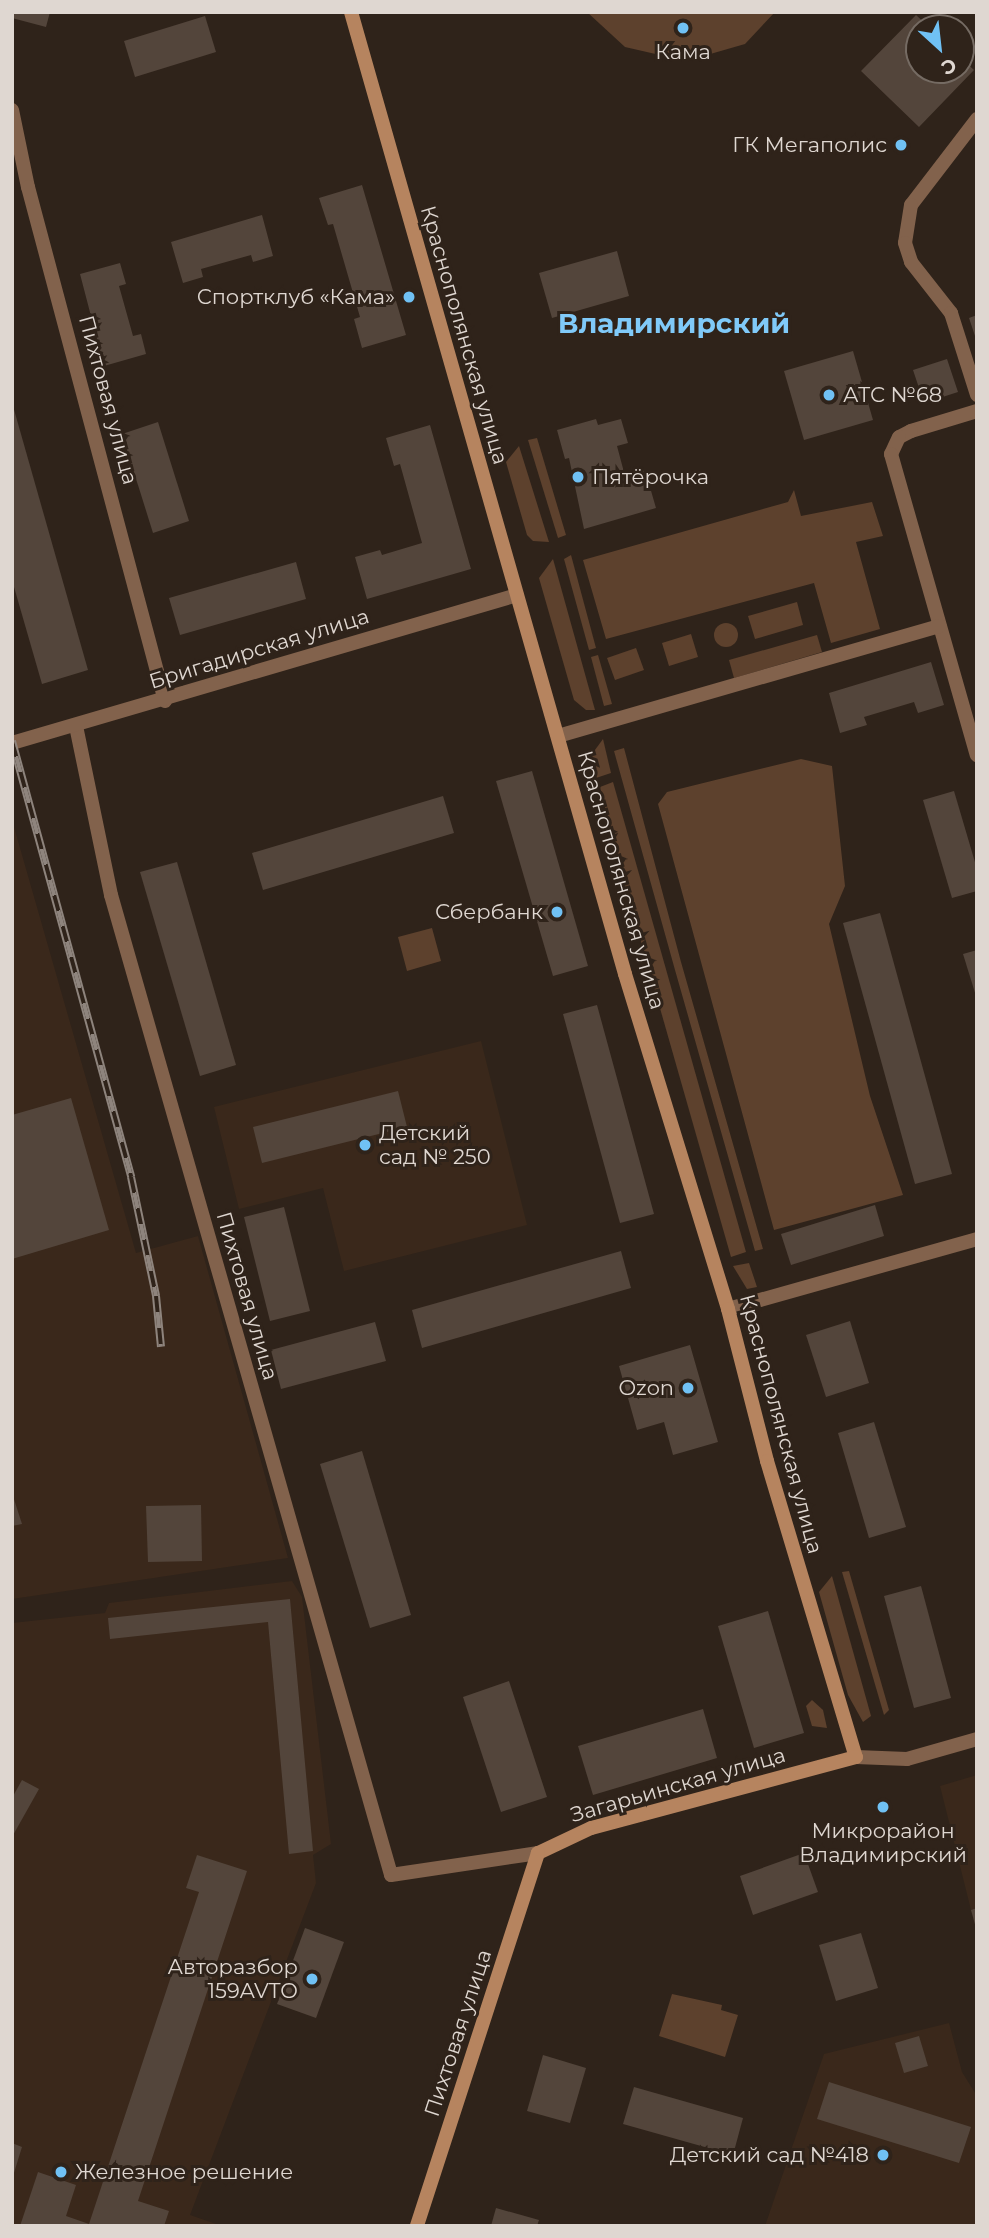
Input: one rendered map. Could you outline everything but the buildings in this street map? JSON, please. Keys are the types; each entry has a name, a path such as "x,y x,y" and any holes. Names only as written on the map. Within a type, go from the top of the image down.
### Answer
{"main road":[{"name":"Краснополянская улица","path":"351,12 517,595 728,1309 767,1461 856,1757"},
{"name":"Загарьинская улица","path":"538,1853 591,1828 856,1757"},
{"name":"Пихтовая улица","path":"416,2226 538,1853"}],"street":[{"name":"Пихтовая улица","path":"12,110 28,187 165,701"},
{"path":"977,119 911,205 905,243 911,262 951,313 977,395"},
{"path":"970,413 911,431 891,447 895,477 977,755"},
{"name":"Бригадирская улица","path":"12,743 165,701 363,638 517,595"},
{"path":"558,736 939,626"},
{"name":"Пихтовая улица","path":"76,726 111,895 391,1875"},
{"path":"728,1309 977,1240"},
{"name":"Загарьинская улица","path":"856,1757 907,1759 977,1739"},
{"name":"Загарьинская улица","path":"391,1875 538,1853"}],"shaded area":[{"name":"Кама","path":"587,12 775,12 745,44 686,61 625,47"},
{"path":"537,438 566,535 558,538 528,440"},
{"path":"519,446 549,542 533,541 527,535 506,462"},
{"path":"794,490 801,516 872,502 883,536 856,542 880,629 831,643 814,583 606,639 583,560 788,502"},
{"path":"571,555 596,648 589,650 564,559"},
{"path":"553,559 595,710 586,710 574,700 539,578"},
{"path":"797,602 803,625 755,639 748,616"},
{"path":"726,623 735,626 738,635 735,644 726,647 717,644 714,635 717,626"},
{"path":"691,634 698,657 669,666 662,643"},
{"path":"817,635 822,652 734,678 729,660"},
{"path":"636,648 644,670 615,680 607,658"},
{"path":"598,655 612,704 604,706 591,657"},
{"path":"603,739 611,773 596,778 592,754"},
{"path":"624,748 681,962 763,1249 755,1251 614,751"},
{"path":"801,759 832,766 845,886 829,924 870,1096 903,1195 774,1230 658,804 667,792"},
{"path":"613,782 746,1252 731,1257 618,861 600,787"},
{"path":"12,820 136,1253 198,1236 288,1558 12,1599"},
{"path":"432,928 441,961 407,971 398,937"},
{"name":"Детский сад № 250","path":"481,1041 527,1225 344,1271 323,1188 239,1209 214,1107"},
{"path":"749,1263 757,1287 747,1289 733,1266"},
{"path":"849,1571 889,1710 884,1715 842,1572"},
{"path":"832,1576 871,1716 863,1722 848,1695 819,1592"},
{"path":"292,1581 302,1597 331,1844 313,1855 316,1883 190,2215 222,2226 12,2226 12,1623 105,1613 109,1603"},
{"path":"812,1700 823,1710 827,1728 812,1726 806,1706"},
{"path":"977,1775 977,1908 971,1910 940,1786"},
{"path":"672,1994 722,2005 721,2010 738,2015 725,2057 659,2036"},
{"name":"Детский сад №418","path":"949,2023 962,2072 977,2096 975,2226 765,2226 824,2054"}],"railway":[{"path":"12,741 131,1177 156,1296 161,1347"}],"place":[{"name":"Кама","path":"683,28"},
{"name":"ГК Мегаполис","path":"901,145"},
{"name":"Спортклуб «Кама»","path":"409,297"},
{"name":"АТС №68","path":"829,395"},
{"name":"Пятёрочка","path":"578,477"},
{"name":"Сбербанк","path":"557,912"},
{"name":"Детский сад № 250","path":"365,1145"},
{"name":"Ozon","path":"688,1388"},
{"name":"Микрорайон Владимирский","path":"883,1807"},
{"name":"Авторазбор 159AVTO","path":"312,1979"},
{"name":"Детский сад №418","path":"883,2155"},
{"name":"Железное решение","path":"61,2172"}],"district":[{"name":"Владимирский","path":"674,323"}]}
